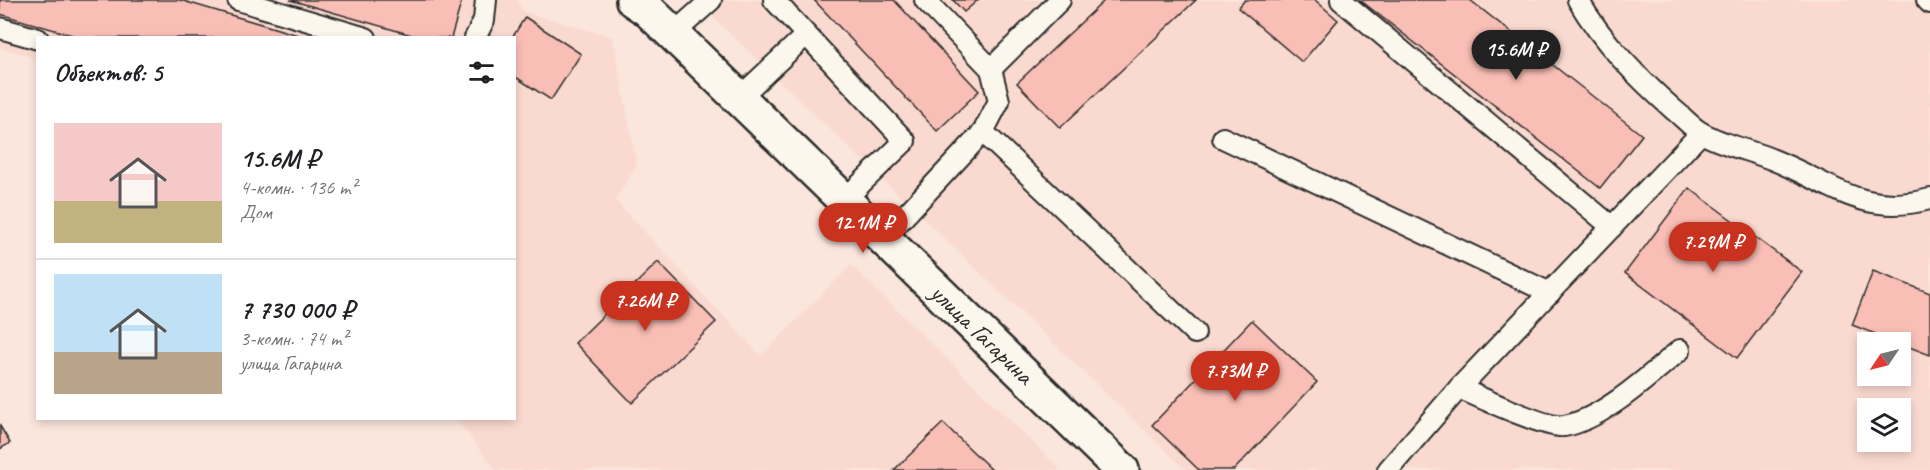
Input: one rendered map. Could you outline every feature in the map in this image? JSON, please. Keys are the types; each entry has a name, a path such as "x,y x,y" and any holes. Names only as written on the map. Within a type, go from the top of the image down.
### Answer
{"street":[{"name":"улица Гагарина","path":"633,0 648,10 673,34 1122,470"}],"lane":[{"path":"238,0 359,36"},
{"path":"477,36 484,20 486,0"},
{"path":"673,34 711,0"},
{"path":"774,0 905,141 844,200"},
{"path":"884,238 983,132 999,101 991,69 925,0"},
{"path":"991,69 1060,0"},
{"path":"1341,0 1612,227"},
{"path":"1578,0 1593,25 1638,77 1701,133 1774,160 1832,189 1877,205 1906,205 1930,199"},
{"path":"1927,0 1930,3"},
{"path":"0,28 36,38"},
{"path":"739,98 806,34"},
{"path":"983,132 1195,333"},
{"path":"1388,470 1459,388 1701,133"},
{"path":"1223,138 1550,293"},
{"path":"1459,388 1516,413 1562,427 1598,413 1643,381 1680,350"}],"shaded area":[{"path":"0,0 517,0 524,12 613,37 637,165 615,200 761,356 851,265 1061,470 496,470 457,420 516,420 516,36 36,36 36,59 0,47"},
{"path":"695,0 1930,0 1930,470 1186,470"}],"building":[{"path":"0,0 180,0 301,36 75,36 0,14"},
{"path":"290,0 462,0 452,36 415,36"},
{"path":"814,0 894,0 979,91 937,131"},
{"path":"953,0 978,0 964,12"},
{"path":"1105,0 1196,0 1060,128 1017,83"},
{"path":"1245,0 1315,0 1338,20 1302,62 1238,8"},
{"path":"1360,0 1470,0 1642,135 1600,188"},
{"path":"525,17 581,54 551,100 516,77 516,36 513,36"},
{"path":"1689,188 1802,272 1737,358 1625,273"},
{"path":"658,262 716,322 632,403 575,343"},
{"path":"1873,271 1930,293 1930,355 1911,348 1911,332 1870,332 1852,325"},
{"path":"1252,320 1317,382 1234,470 1199,470 1152,425"},
{"path":"943,423 992,470 894,470"},
{"path":"0,426 10,443 0,449"}]}
